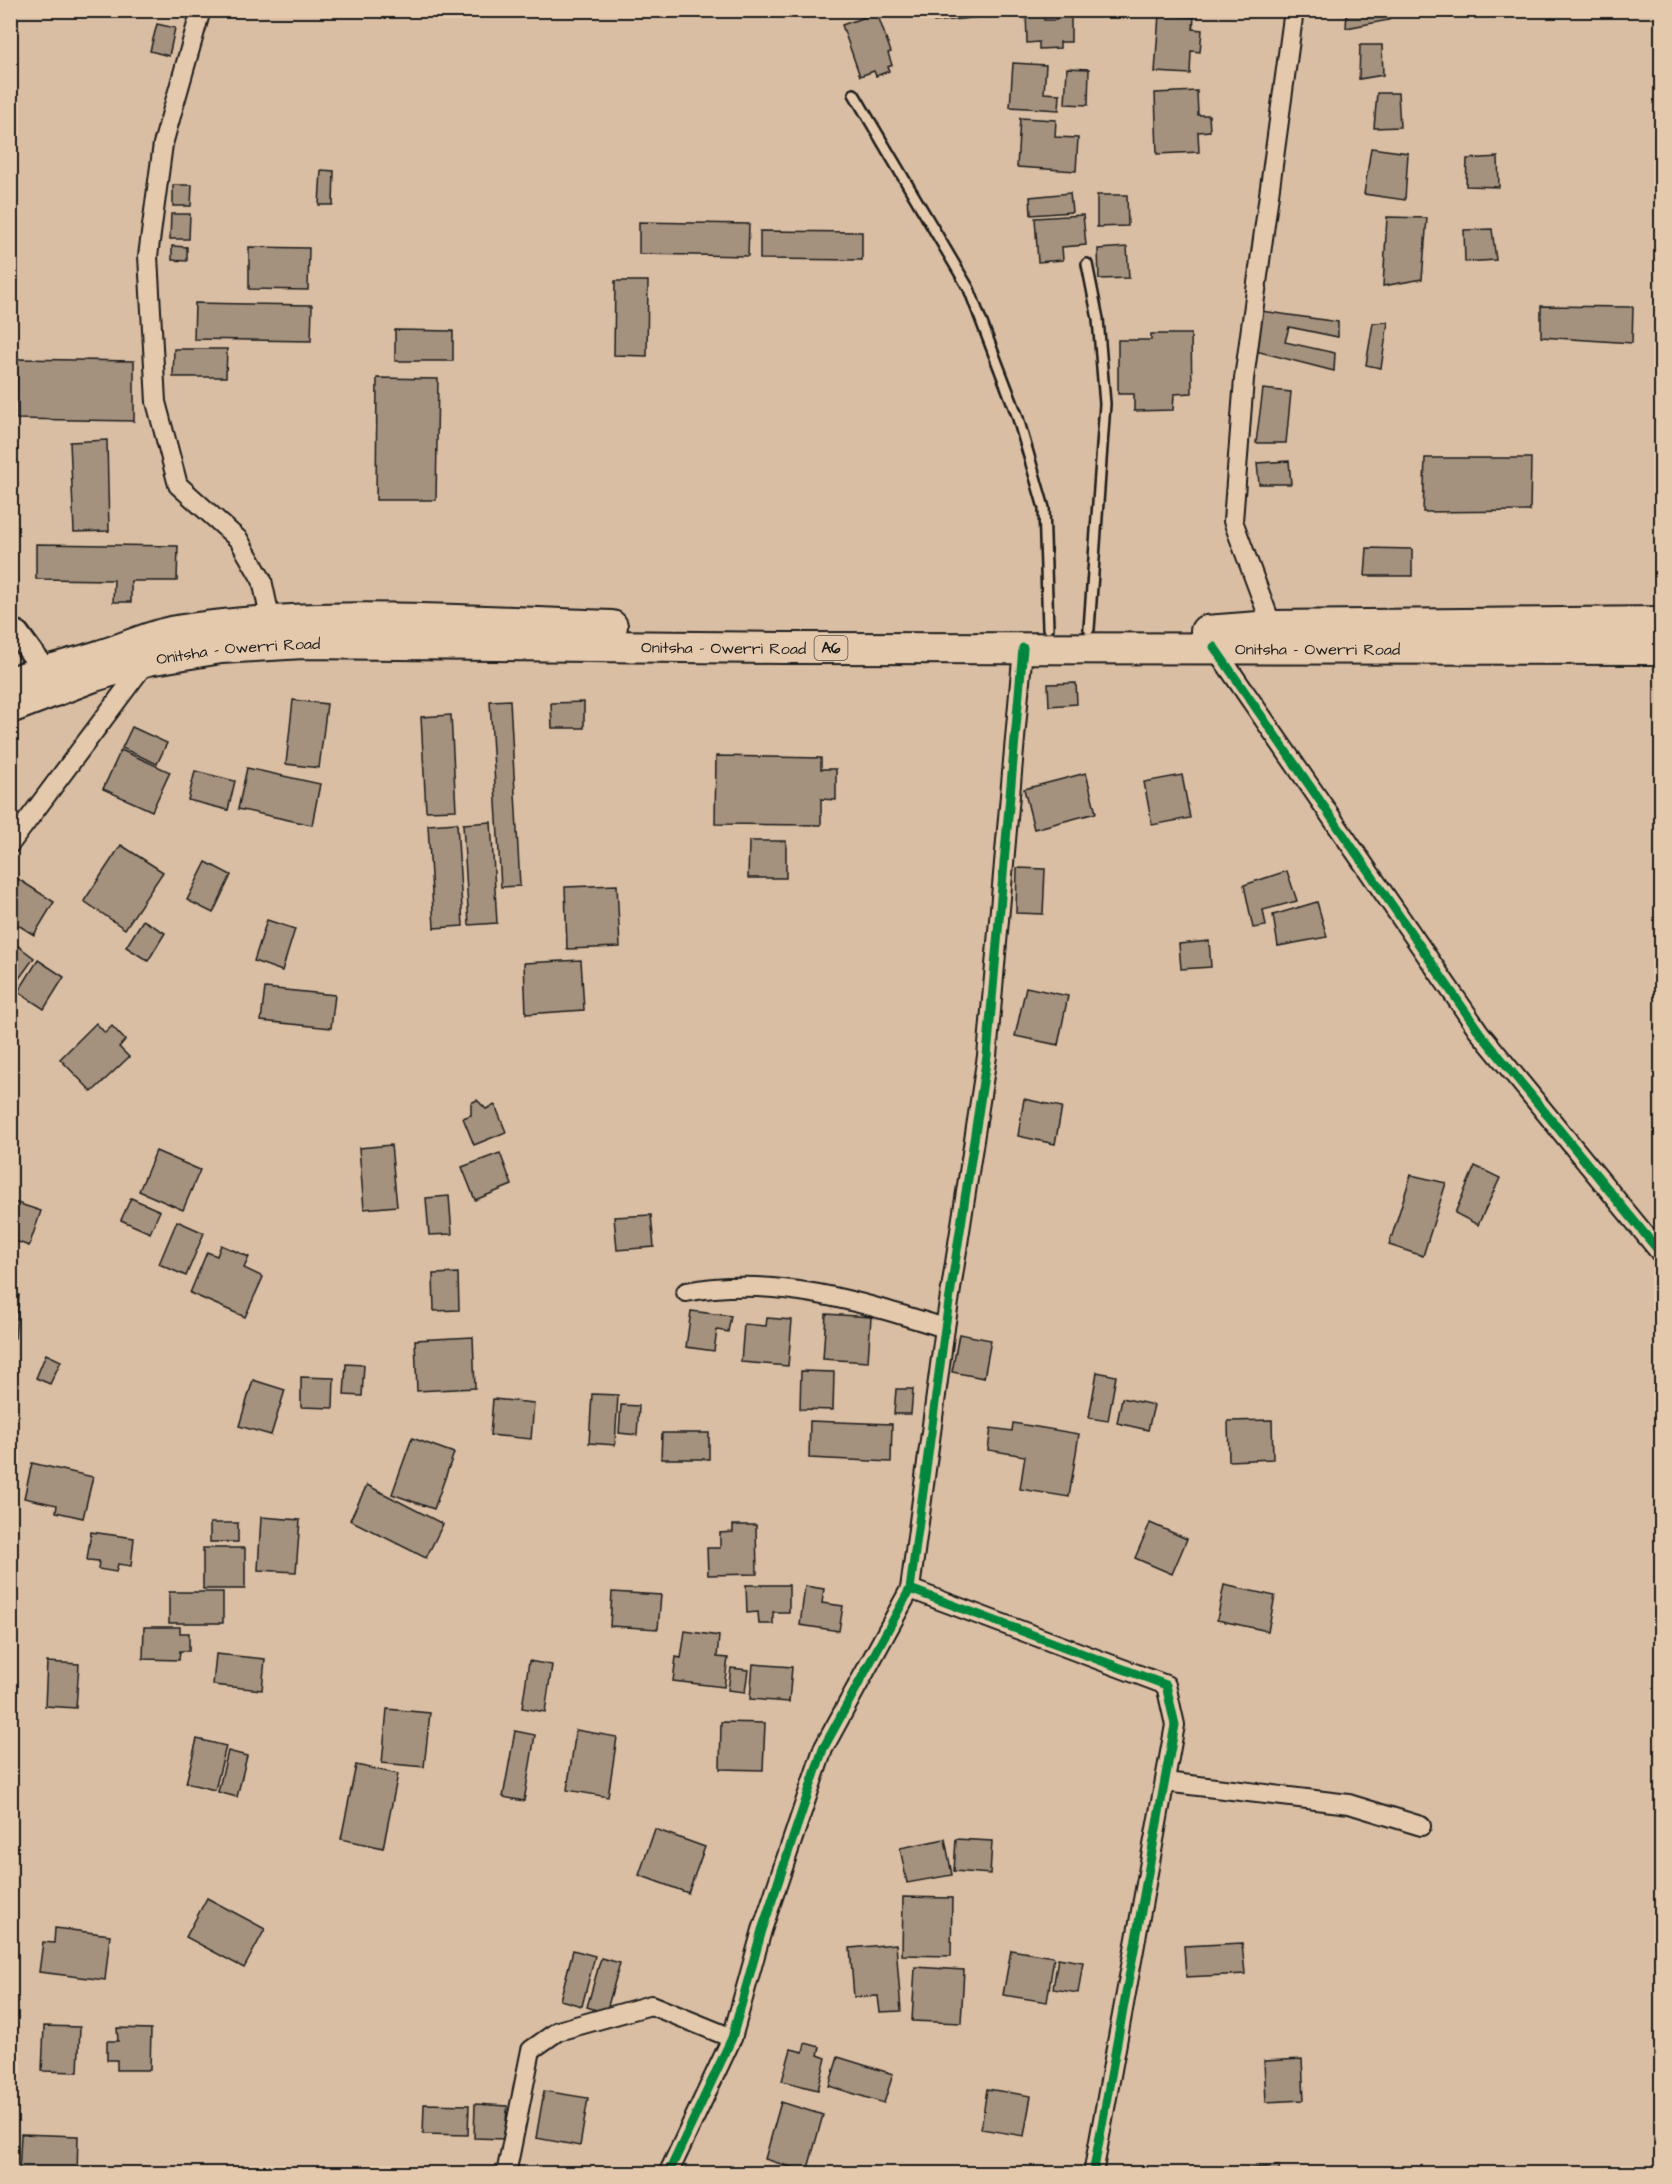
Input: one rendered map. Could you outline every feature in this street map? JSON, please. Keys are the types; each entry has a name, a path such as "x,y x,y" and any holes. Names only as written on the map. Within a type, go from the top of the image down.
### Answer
{"highway":[{"name":"Onitsha - Owerri Road","path":"10,682 44,670 100,656 173,631 348,618 655,627 1048,628 1196,632 1272,626 1662,622"},
{"name":"Onitsha - Owerri Road","path":"10,708 94,676 148,660 221,648 303,643 1023,648 1214,647 1238,649 1662,649"}],"street":[{"path":"201,10 163,144 148,256 156,402 178,485 239,540 262,580 271,622"},
{"path":"1272,626 1233,520 1246,368 1294,10"},
{"path":"10,630 17,633 44,670"},
{"path":"1214,647 1480,1033 1662,1255"},
{"path":"668,2174 732,2038 762,1930 823,1749 909,1589 945,1328 987,1056 1023,648"},
{"path":"10,844 148,660"},
{"path":"686,1292 711,1287 770,1287 855,1300 945,1328"},
{"path":"909,1589 1166,1685 1175,1725 1093,2174"},
{"path":"1165,1782 1349,1804 1421,1826"},
{"path":"506,2174 531,2050 558,2031 651,2005 732,2038"}],"lane":[{"path":"854,94 969,289 1017,415 1044,508 1048,628"},
{"path":"1087,264 1098,319 1105,404 1089,629"}],"building":[{"path":"933,10 989,10 989,16 934,22"},
{"path":"1026,10 1043,10 1044,20 1056,20 1056,10 1071,10 1071,42 1060,42 1060,48 1039,49 1039,42 1027,43"},
{"path":"1347,10 1389,10 1389,20 1346,28"},
{"path":"877,13 891,52 888,53 892,65 888,67 889,71 876,76 874,71 860,76 842,25"},
{"path":"1159,14 1194,17 1193,29 1202,30 1200,52 1191,51 1190,74 1155,72"},
{"path":"157,24 175,28 169,56 150,51"},
{"path":"1360,45 1382,45 1383,75 1359,79"},
{"path":"1013,63 1046,65 1044,93 1060,94 1059,110 1010,107"},
{"path":"1067,68 1089,69 1088,105 1065,104"},
{"path":"1197,91 1198,115 1209,115 1210,131 1198,132 1199,152 1157,154 1155,93"},
{"path":"1377,93 1398,93 1400,127 1374,128"},
{"path":"1020,118 1056,120 1055,137 1078,138 1076,171 1017,167"},
{"path":"1371,148 1408,153 1405,200 1364,194"},
{"path":"1498,157 1499,187 1466,186 1467,159"},
{"path":"321,170 334,171 333,205 319,205"},
{"path":"173,185 192,185 191,206 173,206"},
{"path":"1070,193 1072,212 1031,215 1030,197"},
{"path":"1097,195 1127,195 1128,226 1097,227"},
{"path":"171,214 190,214 189,239 170,239"},
{"path":"1083,215 1086,245 1062,247 1063,260 1038,262 1035,218"},
{"path":"1387,217 1427,218 1422,279 1383,286"},
{"path":"639,222 749,224 748,256 639,254"},
{"path":"1492,229 1496,260 1465,262 1464,230"},
{"path":"760,231 862,232 862,260 760,259"},
{"path":"172,246 187,247 187,261 172,260"},
{"path":"249,247 309,248 308,290 249,289"},
{"path":"1127,247 1129,278 1099,279 1098,249"},
{"path":"615,281 648,281 647,356 614,355"},
{"path":"195,303 312,305 311,341 194,339"},
{"path":"1541,306 1633,307 1632,343 1541,337"},
{"path":"1261,311 1338,322 1338,337 1289,327 1285,342 1335,353 1334,371 1252,350"},
{"path":"1388,322 1381,368 1366,365 1373,323"},
{"path":"395,330 453,331 453,361 395,361"},
{"path":"1151,334 1191,334 1192,393 1174,394 1173,410 1134,411 1134,394 1118,394 1118,340 1151,340"},
{"path":"174,349 227,349 226,377 173,377"},
{"path":"17,359 134,361 134,421 16,419"},
{"path":"377,378 438,379 436,500 376,500"},
{"path":"1263,389 1291,392 1286,443 1256,443"},
{"path":"107,440 109,531 74,532 70,442"},
{"path":"1425,458 1531,458 1530,511 1423,512"},
{"path":"1289,461 1291,484 1259,484 1257,463"},
{"path":"36,544 178,546 177,581 131,581 131,602 113,602 114,580 36,579"},
{"path":"1367,548 1412,549 1412,576 1365,576"},
{"path":"1076,683 1077,704 1049,706 1048,684"},
{"path":"293,700 327,704 319,768 286,764"},
{"path":"510,700 520,886 501,887 490,701"},
{"path":"584,702 584,728 552,728 551,703"},
{"path":"451,715 456,810 426,811 421,717"},
{"path":"132,727 167,743 157,764 122,748"},
{"path":"121,750 170,772 152,811 103,789"},
{"path":"716,756 821,758 821,769 836,769 836,800 821,799 821,825 715,824"},
{"path":"247,768 320,784 312,825 238,809"},
{"path":"195,771 235,781 228,810 188,800"},
{"path":"1086,773 1096,813 1034,829 1024,789"},
{"path":"1182,775 1190,818 1152,825 1144,782"},
{"path":"491,822 497,923 469,925 463,824"},
{"path":"457,823 463,926 434,928 428,825"},
{"path":"749,841 786,841 786,878 748,878"},
{"path":"121,845 163,872 125,929 84,901"},
{"path":"206,862 231,875 213,913 187,900"},
{"path":"1017,868 1045,869 1043,914 1016,913"},
{"path":"1287,871 1297,901 1263,910 1266,926 1253,928 1244,885"},
{"path":"15,877 54,902 34,935 10,920 10,884"},
{"path":"617,885 620,947 567,949 565,887"},
{"path":"1317,902 1327,937 1278,946 1273,915"},
{"path":"143,920 165,933 148,961 126,947"},
{"path":"267,920 295,929 282,971 254,961"},
{"path":"1209,941 1211,967 1181,969 1179,944"},
{"path":"17,945 34,958 10,991 10,954"},
{"path":"38,960 64,977 44,1009 18,992"},
{"path":"581,960 584,1010 526,1014 524,963"},
{"path":"1026,987 1068,996 1058,1045 1015,1036"},
{"path":"265,988 335,995 331,1028 261,1021"},
{"path":"96,1023 105,1033 112,1026 125,1040 119,1047 129,1057 92,1092 60,1059"},
{"path":"1024,1099 1062,1107 1055,1144 1018,1136"},
{"path":"477,1100 486,1109 495,1105 506,1132 474,1145 463,1118 471,1115 471,1103"},
{"path":"391,1145 397,1206 364,1209 359,1148"},
{"path":"156,1151 200,1170 183,1210 139,1191"},
{"path":"500,1153 512,1185 475,1200 462,1167"},
{"path":"1475,1166 1500,1178 1478,1225 1455,1213"},
{"path":"1411,1175 1446,1183 1423,1256 1389,1245"},
{"path":"449,1196 452,1234 429,1235 426,1198"},
{"path":"131,1198 160,1211 150,1233 121,1220"},
{"path":"11,1201 41,1211 29,1246 10,1239"},
{"path":"651,1215 654,1247 617,1250 614,1217"},
{"path":"177,1221 204,1233 186,1276 159,1264"},
{"path":"221,1245 249,1257 244,1268 263,1277 245,1317 190,1293 207,1252 217,1256"},
{"path":"458,1273 459,1310 434,1311 433,1274"},
{"path":"10,1294 19,1295 15,1338 10,1338"},
{"path":"691,1311 731,1316 728,1332 717,1330 714,1351 686,1347"},
{"path":"826,1314 871,1317 868,1362 823,1359"},
{"path":"767,1318 792,1320 788,1366 741,1362 744,1324 766,1326"},
{"path":"959,1334 991,1340 984,1378 952,1372"},
{"path":"473,1337 475,1388 417,1391 415,1340"},
{"path":"46,1354 61,1361 50,1384 36,1378"},
{"path":"346,1364 364,1365 362,1396 344,1395"},
{"path":"801,1371 834,1372 833,1410 800,1409"},
{"path":"1097,1372 1116,1376 1108,1421 1089,1418"},
{"path":"301,1377 334,1378 333,1408 301,1407"},
{"path":"253,1380 285,1390 271,1435 239,1426"},
{"path":"896,1389 913,1389 911,1414 894,1414"},
{"path":"592,1394 618,1395 615,1445 589,1443"},
{"path":"1122,1398 1154,1405 1148,1430 1117,1423"},
{"path":"493,1399 534,1403 531,1439 490,1435"},
{"path":"621,1405 639,1406 637,1435 619,1433"},
{"path":"1272,1420 1273,1459 1229,1461 1228,1421"},
{"path":"810,1421 892,1424 891,1462 809,1458"},
{"path":"1013,1423 1079,1434 1069,1497 1020,1489 1025,1456 988,1450 991,1428 1012,1431"},
{"path":"662,1433 709,1433 709,1459 661,1459"},
{"path":"412,1438 454,1453 434,1509 392,1494"},
{"path":"32,1463 93,1477 83,1518 56,1512 57,1505 24,1498"},
{"path":"367,1485 443,1524 426,1558 350,1520"},
{"path":"261,1517 300,1520 296,1572 258,1570"},
{"path":"210,1523 238,1523 238,1542 210,1542"},
{"path":"1150,1523 1187,1539 1172,1574 1135,1558"},
{"path":"733,1525 756,1525 757,1574 708,1575 707,1548 720,1548 720,1533 733,1532"},
{"path":"91,1532 134,1538 131,1566 118,1564 116,1572 98,1569 99,1561 87,1560"},
{"path":"203,1548 245,1548 245,1589 203,1589"},
{"path":"746,1585 789,1585 789,1612 773,1612 773,1624 759,1624 758,1612 747,1613"},
{"path":"1224,1585 1275,1596 1268,1631 1217,1620"},
{"path":"805,1586 824,1589 822,1603 843,1606 839,1631 800,1625"},
{"path":"169,1592 223,1592 223,1623 169,1623"},
{"path":"612,1592 661,1595 658,1629 610,1626"},
{"path":"144,1627 180,1627 180,1633 189,1633 189,1651 180,1651 179,1660 143,1659"},
{"path":"685,1631 719,1636 717,1657 728,1658 724,1687 673,1681 676,1657 681,1658"},
{"path":"216,1654 265,1659 262,1690 213,1685"},
{"path":"529,1661 552,1665 545,1712 522,1708"},
{"path":"47,1662 79,1664 76,1708 45,1706"},
{"path":"753,1664 792,1667 789,1702 750,1699"},
{"path":"731,1668 748,1670 745,1692 728,1690"},
{"path":"387,1709 430,1713 424,1767 382,1763"},
{"path":"721,1722 765,1723 763,1770 720,1769"},
{"path":"576,1730 617,1737 608,1797 567,1790"},
{"path":"515,1731 535,1735 524,1801 503,1797"},
{"path":"197,1739 226,1746 215,1790 186,1783"},
{"path":"228,1751 247,1756 237,1797 218,1792"},
{"path":"356,1765 398,1774 383,1848 341,1839"},
{"path":"655,1829 705,1847 688,1893 639,1875"},
{"path":"945,1839 952,1875 907,1883 900,1848"},
{"path":"956,1839 992,1841 990,1874 954,1871"},
{"path":"903,1897 952,1898 951,1956 902,1955"},
{"path":"207,1898 265,1929 244,1968 186,1937"},
{"path":"55,1928 110,1935 105,1980 39,1972 43,1942 54,1943"},
{"path":"1242,1943 1245,1974 1186,1977 1184,1946"},
{"path":"896,1944 901,2011 880,2012 878,1996 854,1997 850,1948"},
{"path":"573,1950 595,1956 582,2006 560,2000"},
{"path":"1011,1950 1054,1957 1047,2002 1003,1995"},
{"path":"601,1958 620,1963 606,2013 587,2007"},
{"path":"1058,1958 1083,1962 1078,1993 1053,1989"},
{"path":"915,1967 964,1970 961,2023 912,2021"},
{"path":"44,2026 80,2027 78,2072 42,2071"},
{"path":"117,2028 151,2029 150,2070 117,2070 117,2060 107,2060 107,2041 118,2041"},
{"path":"805,2043 820,2047 818,2055 826,2058 818,2090 782,2081 791,2049 803,2052"},
{"path":"838,2057 893,2074 884,2103 829,2086"},
{"path":"1302,2059 1304,2100 1266,2102 1264,2061"},
{"path":"987,2089 1031,2096 1024,2136 981,2129"},
{"path":"544,2091 588,2098 580,2146 536,2138"},
{"path":"781,2102 823,2115 807,2172 765,2159"},
{"path":"424,2104 469,2105 468,2135 423,2134"},
{"path":"475,2104 507,2106 505,2139 474,2138"},
{"path":"21,2134 78,2136 77,2174 19,2174"},
{"path":"1279,2166 1280,2174 1215,2174 1215,2171"}],"cycle path":[{"path":"1214,647 1480,1033 1662,1255"},
{"path":"668,2174 732,2038 762,1930 823,1749 910,1589 945,1328 987,1056 1023,648"},
{"path":"910,1589 1166,1685 1175,1725 1093,2174"}]}
